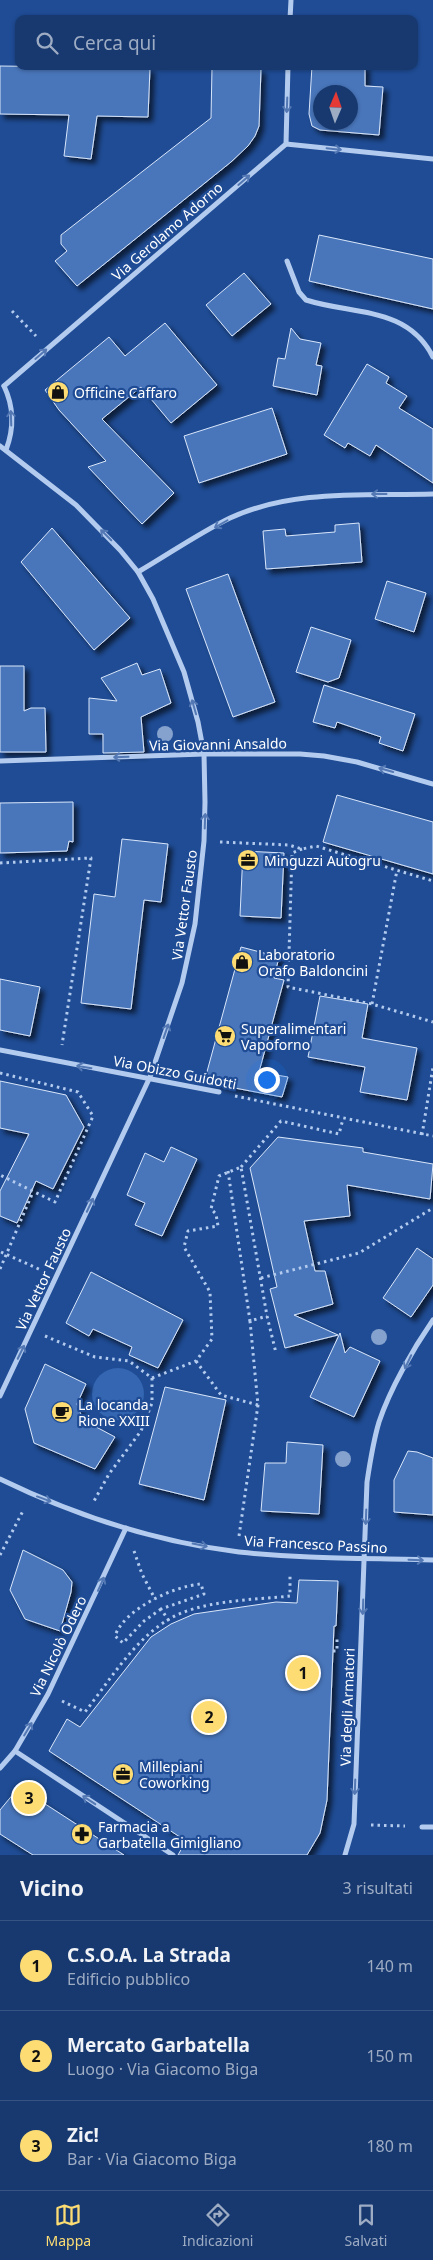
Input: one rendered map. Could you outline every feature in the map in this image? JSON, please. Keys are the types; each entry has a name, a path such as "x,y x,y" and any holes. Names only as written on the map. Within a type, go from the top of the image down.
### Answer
{"street":[{"path":"290,15 291,0"},
{"path":"288,70 286,144 433,159"},
{"name":"Via Gerolamo Adorno","path":"2,386 286,144"},
{"path":"287,260 299,292 306,300 385,316 403,323 417,335 433,357"},
{"path":"2,386 10,398 12,423 11,437 6,450"},
{"name":"Via Vettor Fausto","path":"0,446 76,505 120,550 138,572 153,600 184,672 198,722 204,754 204,841 198,902 190,952 182,982 150,1077 0,1396"},
{"path":"138,572 231,518 271,504 315,496 430,494"},
{"name":"Via Giovanni Ansaldo","path":"0,761 204,754 324,756 358,762 433,784"},
{"name":"Via Obizzo Guidotti","path":"0,1050 150,1077 219,1092"},
{"name":"Via degli Armatori","path":"345,1855 354,1824 367,1482 379,1422 414,1348 433,1320"},
{"name":"Via Francesco Passino","path":"0,1479 31,1494 126,1528 169,1539 237,1552 290,1557 433,1560"},
{"name":"Via Nicolò Odero","path":"0,1768 15,1751 48,1694 126,1528"},
{"path":"15,1751 174,1855"},
{"path":"422,1827 433,1827"}],"path":[{"path":"12,311 47,349"},
{"path":"204,841 290,845 302,849"},
{"path":"433,881 316,846 292,853 288,987 372,1004 433,1022"},
{"path":"0,864 91,858 74,980 59,1062"},
{"path":"372,1004 397,870"},
{"path":"422,1135 433,1067"},
{"path":"0,1073 78,1092 94,1116 55,1202 0,1176"},
{"name":"Via Obizzo Guidotti","path":"219,1092 433,1136"},
{"path":"152,1378 196,1361 212,1339 210,1292 184,1247 188,1231 218,1226 216,1216 211,1209 216,1182 220,1176 228,1171 242,1167 280,1121 339,1134 343,1119"},
{"path":"242,1167 267,1316 276,1353"},
{"path":"228,1171 250,1321 258,1405 237,1552"},
{"path":"0,1268 33,1192"},
{"path":"261,1278 358,1253 433,1208"},
{"path":"0,1252 57,1277"},
{"path":"250,1321 267,1316"},
{"path":"32,1330 94,1357 129,1361 152,1378"},
{"path":"196,1361 221,1395 258,1405"},
{"path":"87,1515 109,1474 141,1431 152,1403 152,1378"},
{"path":"0,1555 20,1519 31,1494"},
{"path":"126,1528 142,1574 155,1599"},
{"path":"48,1694 85,1712 148,1634 168,1620 186,1612 215,1605 290,1596 290,1557"},
{"path":"201,1584 204,1594 161,1609 144,1621 123,1643 115,1636 117,1630 136,1611 155,1599 172,1590 201,1584"},
{"path":"161,1609 171,1624"},
{"path":"333,1651 336,1651 337,1638"},
{"path":"371,1825 409,1826"}],"shaded area":[{"path":"113,1368 123,1368 137,1375 144,1389 144,1399 137,1413 123,1420 113,1420 103,1416 96,1409 92,1399 92,1389 96,1379 103,1372"}],"building":[{"path":"0,66 15,66 15,70 150,70 148,117 97,116 91,159 64,156 69,115 0,114"},
{"path":"212,70 261,70 259,126 248,146 231,162 77,286 55,261 67,251 61,244 61,235 211,118"},
{"path":"312,70 365,70 365,86 383,87 379,135 320,130 358,130 358,85 313,85 313,126 309,114"},
{"path":"319,235 433,259 433,309 309,281"},
{"path":"244,273 271,304 232,336 206,305"},
{"path":"165,323 217,385 171,423 141,387 102,419 174,493 142,524 88,467 106,461 59,410 45,390 109,337 125,356"},
{"path":"291,328 300,339 321,343 316,365 322,366 317,395 273,386 278,358 285,359"},
{"path":"367,364 389,377 386,383 407,396 399,408 433,429 433,483 376,445 370,456 348,443 345,448 324,435"},
{"path":"272,408 287,454 199,483 184,436"},
{"path":"359,523 362,562 266,569 263,531 285,529 286,536 335,532 335,525"},
{"path":"52,528 130,618 94,650 21,562"},
{"path":"228,574 275,702 233,717 186,589"},
{"path":"387,581 426,593 414,632 375,619"},
{"path":"311,627 351,640 339,678 328,682 296,672"},
{"path":"137,663 142,675 160,669 171,703 141,717 144,752 103,753 103,734 89,734 89,698 117,701 101,678"},
{"path":"0,666 24,666 24,711 31,708 45,708 46,752 0,752"},
{"path":"324,685 415,714 403,751 379,743 381,737 337,722 335,728 313,722"},
{"path":"337,795 433,822 433,874 323,842"},
{"path":"73,802 73,842 69,841 67,851 0,853 0,803"},
{"path":"122,839 168,844 161,902 144,900 131,1009 81,1003 94,894 115,897"},
{"path":"243,851 284,853 281,918 240,916"},
{"path":"241,947 279,957 274,978 284,980 259,1072 288,1077 282,1097 219,1085 220,1083 205,1079"},
{"path":"0,979 40,987 30,1036 0,1030"},
{"path":"320,996 368,1004 362,1038 417,1048 407,1100 360,1092 365,1067 308,1057"},
{"path":"0,1081 66,1095 84,1127 53,1189 36,1181 17,1223 0,1216 0,1191 29,1134 0,1128"},
{"path":"278,1137 363,1148 363,1152 433,1164 430,1199 347,1185 350,1216 304,1221 315,1271 325,1271 333,1304 294,1315 338,1335 285,1348 270,1289 277,1287 250,1168"},
{"path":"171,1147 197,1159 162,1236 135,1225 145,1203 127,1195 145,1153 164,1162"},
{"path":"417,1248 433,1259 433,1285 411,1317 383,1298"},
{"path":"91,1272 183,1320 158,1368 129,1355 132,1347 93,1329 89,1336 66,1323"},
{"path":"340,1333 345,1353 350,1347 380,1361 354,1417 310,1397"},
{"path":"45,1364 86,1384 77,1404 83,1420 115,1437 95,1469 34,1443 25,1409"},
{"path":"165,1387 226,1400 204,1500 139,1484"},
{"path":"287,1442 323,1445 319,1514 261,1511 265,1463 286,1463"},
{"path":"408,1451 433,1458 433,1515 394,1512 394,1480"},
{"path":"23,1550 63,1570 72,1582 60,1631 25,1619 10,1590"},
{"path":"299,1580 338,1581 336,1626 334,1626 327,1800 320,1833 307,1855 178,1855 186,1841 49,1751 67,1719 80,1727 151,1637 171,1624 194,1614 276,1602 297,1603"},
{"path":"19,1787 124,1855 33,1855 0,1834 0,1810"}],"place":[{"name":"Officine Caffaro","path":"58,392"},
{"name":"Minguzzi Autogru","path":"248,860"},
{"name":"Laboratorio Orafo Baldoncini","path":"242,962"},
{"name":"Superalimentari Vapoforno","path":"225,1036"},
{"name":"La locanda Rione XXIII","path":"62,1412"},
{"name":"C.S.O.A. La Strada","path":"303,1673"},
{"name":"Mercato Garbatella","path":"209,1717"},
{"name":"Millepiani Coworking","path":"123,1774"},
{"name":"Zic!","path":"29,1798"},
{"name":"Farmacia a Garbatella Gimigliano","path":"82,1834"}]}
